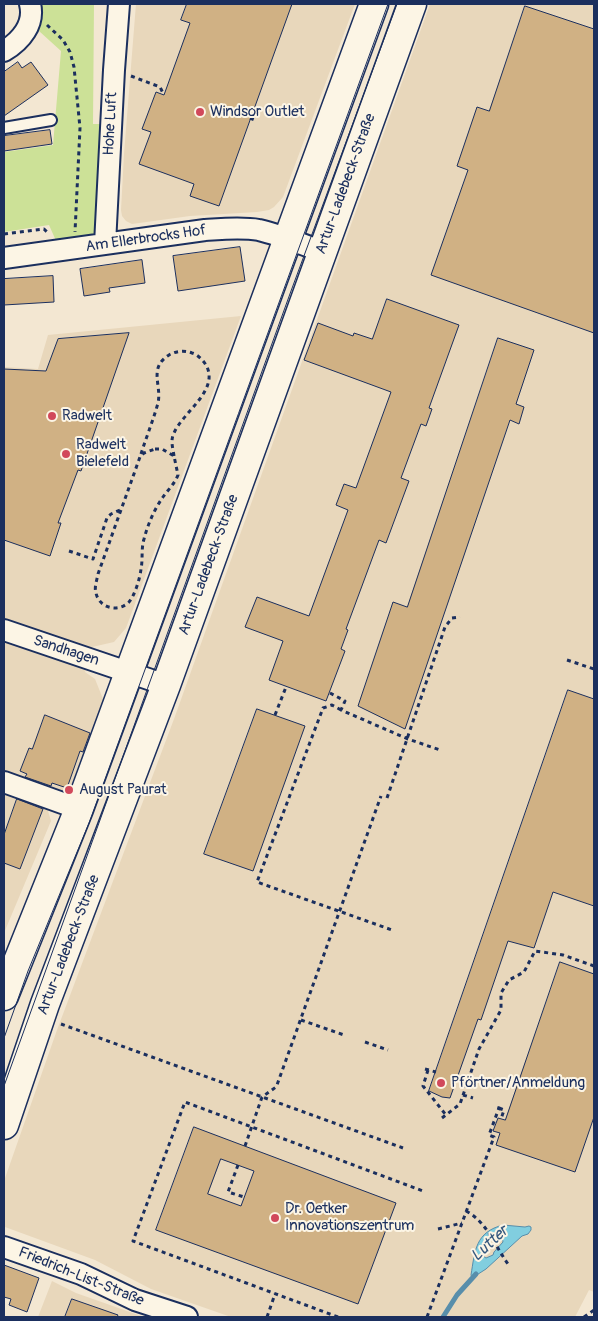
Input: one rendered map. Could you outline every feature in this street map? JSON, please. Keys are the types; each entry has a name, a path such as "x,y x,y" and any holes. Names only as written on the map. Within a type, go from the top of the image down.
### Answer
{"street":[{"name":"Hohe Luft","path":"105,244 119,4"},
{"path":"4,996 79,809 374,4"},
{"name":"Artur-Ladebeck-Straße","path":"4,1125 45,1004 166,685 412,4"},
{"path":"4,51 26,32 31,8"},
{"name":"Am Ellerbrocks Hof","path":"4,258 204,230 231,228 258,230 288,238 322,251"},
{"name":"Sandhagen","path":"4,630 166,685"},
{"path":"4,782 79,809"},
{"name":"Friedrich-List-Straße","path":"4,1247 81,1274 136,1300 187,1317"}],"lane":[{"path":"4,128 51,120"}],"path":[{"path":"31,8 63,40 70,52 74,67 80,128 74,248"},
{"path":"132,76 160,87 164,95"},
{"path":"250,118 258,121"},
{"path":"184,351 194,354 204,362 209,371 209,381 207,389 184,416 174,432 172,440 174,456 178,470 177,478 157,507 146,532 142,546 141,569 131,598 123,606 110,608 99,601 95,589 98,574 158,404 159,393 156,377 159,366 167,356 184,351"},
{"path":"140,457 149,450 162,449 174,456"},
{"path":"69,551 93,559 107,518 121,510"},
{"path":"387,798 446,627 452,618 460,617"},
{"path":"567,660 594,669"},
{"path":"275,715 286,687"},
{"path":"330,693 345,700 341,710"},
{"path":"392,930 257,882 323,708 332,705 408,739 440,750"},
{"path":"244,1146 262,1097 276,1087 381,796"},
{"path":"442,1118 460,1104 479,1049 501,1010 501,994 509,980 524,972 535,951 563,955 594,966"},
{"path":"301,1020 344,1034"},
{"path":"55,1022 404,1148"},
{"path":"365,1042 388,1050"},
{"path":"436,1072 427,1069 423,1086 446,1115"},
{"path":"456,1079 467,1084"},
{"path":"463,1094 473,1098"},
{"path":"338,1317 133,1241 185,1102 423,1191"},
{"path":"427,1317 494,1137 489,1135 497,1108 506,1110 501,1119"},
{"path":"238,1165 228,1192 244,1197"},
{"path":"466,1211 484,1226 508,1264"},
{"path":"438,1229 462,1223"},
{"path":"266,1317 275,1294"},
{"path":"584,1317 594,1310"}],"shaded area":[{"path":"136,4 355,4 283,197 274,207 257,212 190,216 132,224 122,216 124,154"},
{"path":"430,4 594,4 594,1292 589,1290 575,1317 231,1317 151,1289 95,1260 5,1227 4,1181 57,1030 174,719"},
{"path":"241,316 126,628 114,642 92,647 85,672 95,679 103,699 102,705 62,809 46,804 51,821 4,933 4,367 38,369 48,335"},
{"path":"52,1281 76,1293 144,1317 38,1317"}],"green space":[{"path":"32,4 94,4 93,124 106,124 104,199 96,200 96,238 57,243 49,225 4,232 4,152 53,145 61,51 39,31 31,33"}],"water":[{"path":"503,1225 529,1226 531,1230 486,1269 472,1278 474,1258 478,1244 487,1232","holes":["494,1235 502,1237 503,1242 493,1255 486,1258 483,1256 487,1242"]}],"building":[{"name":"Windsor Outlet","path":"187,4 292,4 219,206 190,196 194,184 139,164 151,132 142,129 156,92 164,95 190,23 181,20"},
{"path":"525,6 594,29 594,333 431,275 468,170 457,166 477,107 489,111"},
{"path":"18,62 22,68 31,62 48,85 4,116 4,72"},
{"path":"50,130 52,144 4,151 4,136"},
{"path":"240,247 245,281 178,291 173,256"},
{"path":"142,260 145,283 109,288 110,292 84,296 80,269"},
{"path":"53,276 54,302 4,305 4,279"},
{"path":"387,299 459,325 429,408 432,409 426,426 421,424 401,478 409,481 386,543 379,540 346,629 348,630 341,649 345,651 326,701 269,680 283,641 245,627 257,597 309,616 348,510 336,505 344,484 356,488 391,392 304,360 318,323 353,336 354,333 372,339"},
{"name":"Radwelt","path":"129,333 81,471 78,470 58,523 61,523 50,556 4,540 4,369 46,371 58,339"},
{"path":"498,338 534,350 516,404 524,407 519,424 510,420 405,729 358,706 393,602 407,607"},
{"path":"568,690 594,699 594,906 553,892 534,948 508,941 481,1020 478,1019 450,1098 442,1097 429,1091"},
{"path":"257,709 305,726 253,871 204,854"},
{"path":"45,715 90,733 83,752 80,751 67,788 52,783 51,786 25,777 27,774 20,771 29,748 32,749"},
{"path":"17,799 43,809 20,869 4,863 4,835"},
{"path":"560,962 594,974 594,1117 575,1172 496,1145 500,1133 493,1131 498,1118 505,1120"},
{"name":"Dr. Oetker Innovationszentrum","path":"194,1127 396,1203 358,1304 156,1230","holes":["221,1159 254,1171 241,1206 208,1194"]},
{"path":"4,1265 39,1278 27,1312 9,1305 11,1299 4,1297"},
{"path":"72,1299 118,1315 117,1317 65,1317"}],"waterway":[{"name":"Lutter","path":"443,1317 457,1295 476,1274"}],"tram line":[{"path":"4,1038 28,971 89,823 388,4"},
{"path":"4,1086 291,291 397,4"}],"place":[{"name":"Windsor Outlet","path":"200,112"},
{"name":"Radwelt","path":"52,416"},
{"name":"Radwelt Bielefeld","path":"66,454"},
{"name":"August Paurat","path":"69,790"},
{"name":"Pförtner/Anmeldung","path":"441,1083"},
{"name":"Dr. Oetker Innovationszentrum","path":"275,1218"}]}
